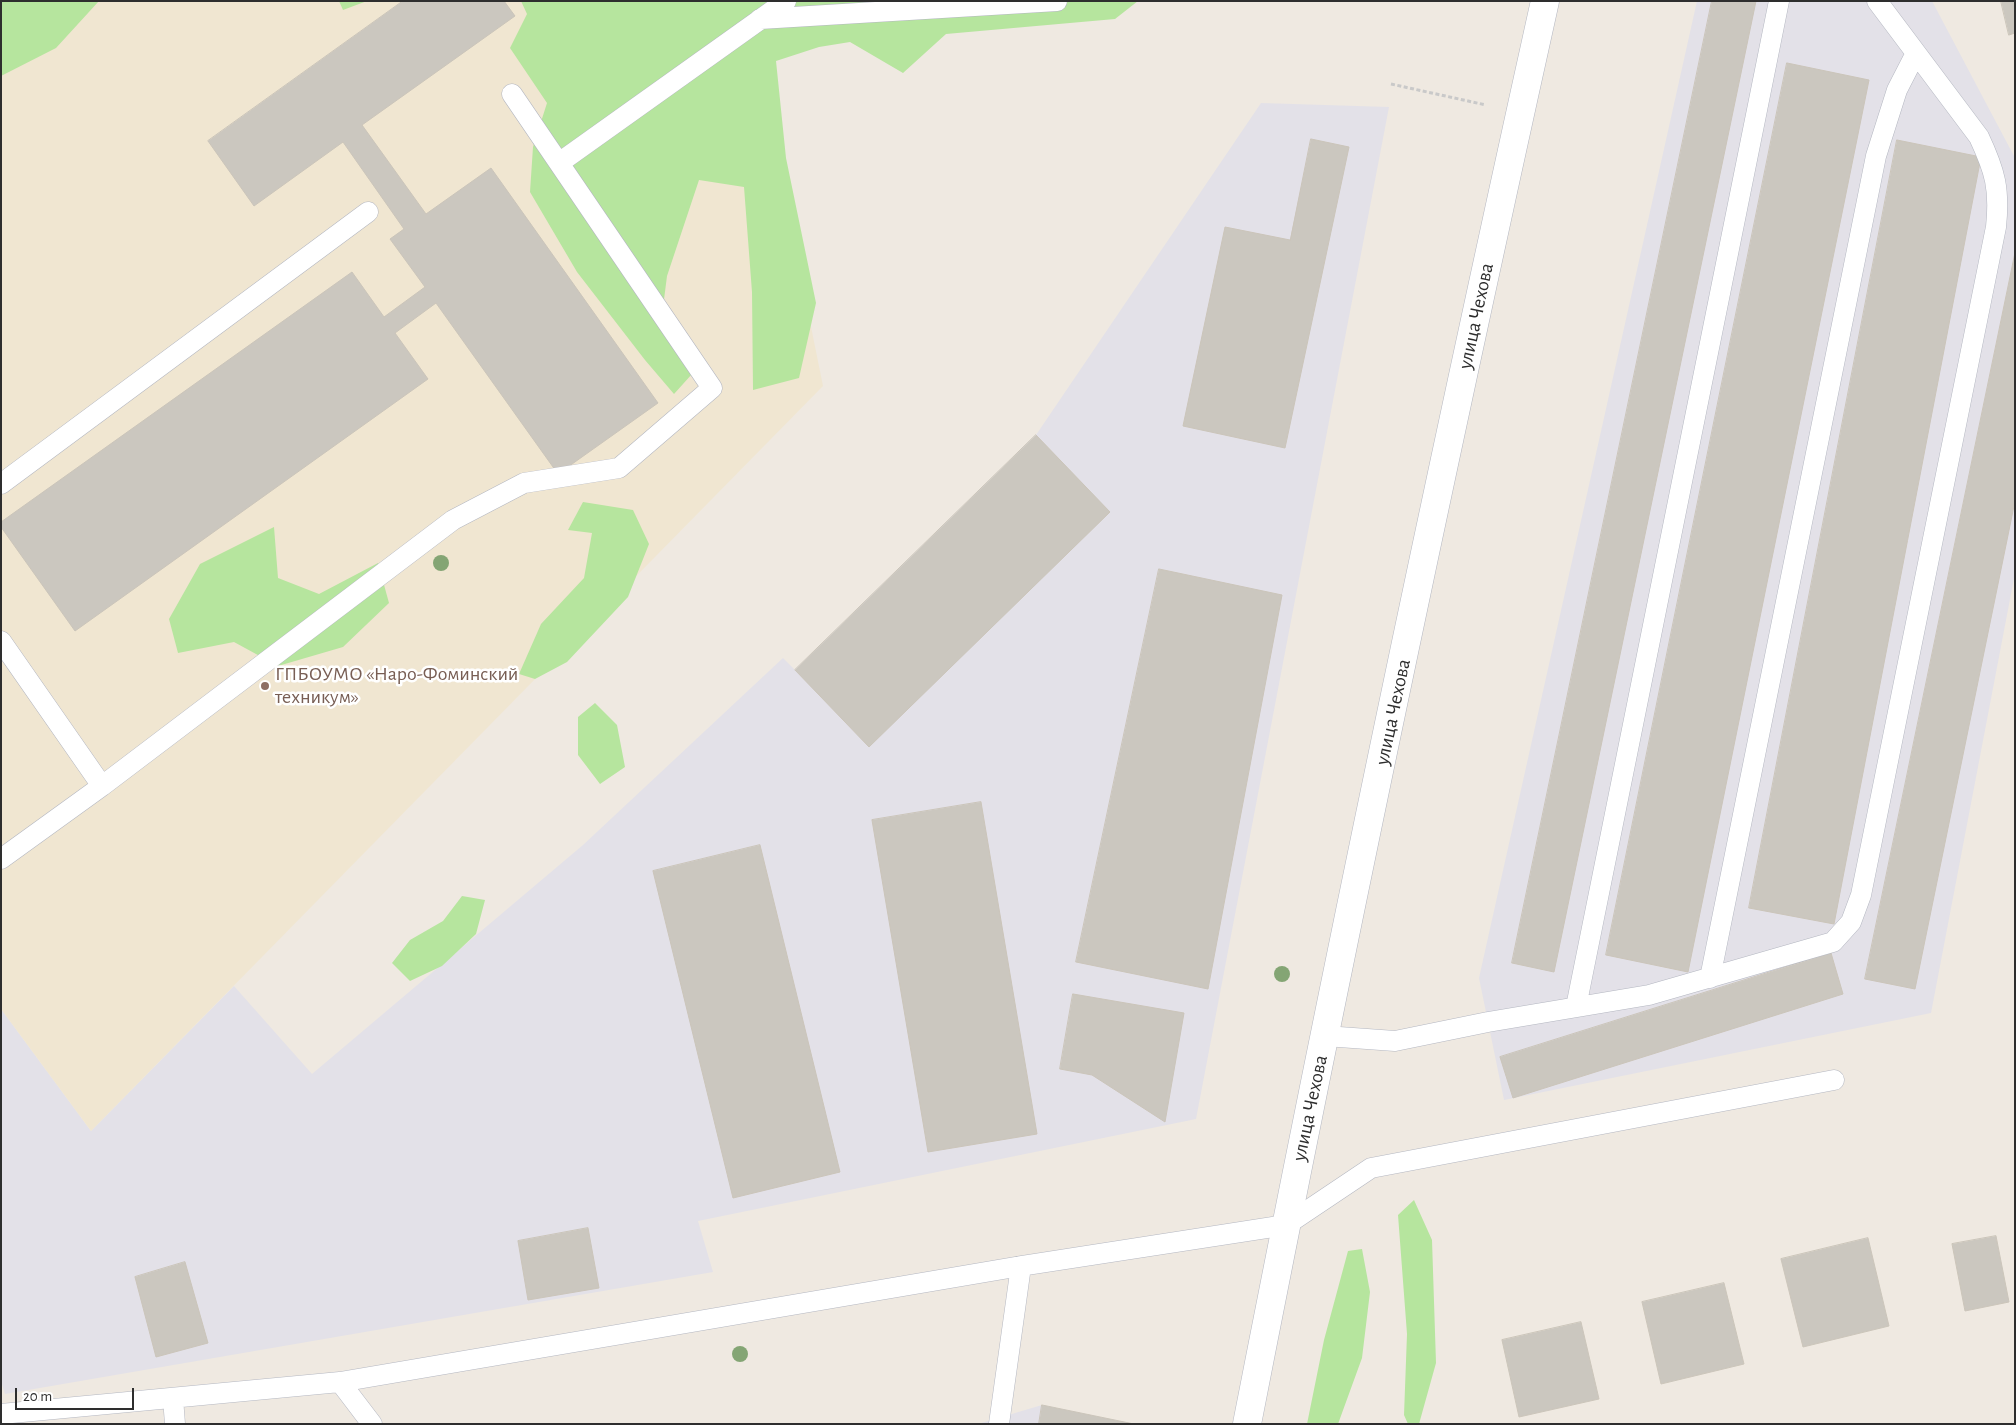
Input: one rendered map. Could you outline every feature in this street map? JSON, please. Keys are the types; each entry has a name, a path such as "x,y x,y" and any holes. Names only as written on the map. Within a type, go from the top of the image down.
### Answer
{"street":[{"name":"улица Чехова","path":"1247,1424 1325,1036 1545,1"}],"lane":[{"path":"559,163 786,1"},
{"path":"760,20 1057,1"},
{"path":"1576,1008 1779,1"},
{"path":"1325,1036 1395,1041 1649,995 1833,942 1851,922 1862,895 1994,236 1999,198 1990,161 1979,137 1876,1"},
{"path":"1710,978 1876,156 1898,90 1916,53"},
{"path":"1,859 102,786 453,520 524,484 619,468 712,388 512,94"},
{"path":"1,484 368,212"},
{"path":"1,640 102,786"},
{"path":"1,1414 340,1382 1021,1266 1286,1225 1371,1168 1834,1080"},
{"path":"999,1424 1021,1266"},
{"path":"340,1382 372,1424"},
{"path":"173,1398 176,1424"}],"path":[{"path":"1391,84 1520,112"}],"shaded area":[{"name":"ГПБОУМО «Наро-Фоминский техникум»","path":"1,1 745,1 823,386 91,1131 1,1009"},
{"path":"1697,1 1932,1 2015,158 2015,573 1931,1013 1504,1100 1479,978"},
{"path":"1261,103 1389,107 1196,1119 698,1221 713,1272 5,1394 1,1381 1,1009 91,1131 234,986 312,1074 583,845 783,658 795,670 1036,435"},
{"path":"1042,1405 1134,1424 978,1424"}],"green space":[{"path":"1,1 99,1 56,48 1,76"},
{"path":"339,1 367,1 343,10"},
{"path":"521,1 1138,1 1115,19 946,34 903,73 850,42 819,47 776,61 786,158 816,303 799,378 753,390 752,292 744,187 699,180 667,276 661,323 692,374 674,394 645,360 577,272 530,192 533,147 547,103 510,48 527,14"},
{"path":"583,502 633,510 649,544 628,597 567,662 535,679 519,674 541,624 584,578 592,533 568,530"},
{"path":"274,527 278,578 319,594 378,563 389,603 343,647 278,666 234,642 178,653 169,619 200,564"},
{"path":"595,703 617,725 625,767 600,784 578,755 578,717"},
{"path":"462,896 485,900 476,934 442,966 410,981 392,963 410,940 443,921"},
{"path":"1414,1200 1432,1240 1436,1363 1419,1424 1408,1424 1404,1415 1407,1334 1398,1215"},
{"path":"1362,1249 1370,1292 1362,1358 1338,1424 1307,1424 1324,1340 1348,1251"}],"building":[{"path":"403,1 504,1 515,16 362,125 426,214 491,168 658,403 558,474 436,303 395,333 428,379 75,631 1,527 1,522 352,272 384,317 425,287 390,239 404,229 343,142 254,206 208,141"},
{"path":"1712,1 1756,1 1554,972 1512,963"},
{"path":"2001,1 2015,1 2015,33 2009,35"},
{"path":"1787,63 1869,80 1688,972 1606,955"},
{"path":"1311,139 1349,147 1285,448 1183,426 1225,227 1290,240"},
{"path":"1897,140 1981,157 1834,924 1749,908"},
{"path":"2015,253 2015,501 1915,989 1865,979"},
{"path":"1036,435 1110,512 869,747 795,670"},
{"path":"1159,569 1282,595 1208,989 1076,962"},
{"path":"981,802 1037,1134 928,1152 872,820"},
{"path":"760,845 840,1172 733,1198 653,871"},
{"path":"1831,953 1843,994 1513,1098 1500,1057"},
{"path":"1073,994 1184,1013 1165,1122 1092,1075 1060,1069"},
{"path":"588,1228 599,1288 528,1300 518,1241"},
{"path":"1996,1236 2009,1302 1965,1311 1952,1244"},
{"path":"1868,1238 1889,1326 1803,1347 1781,1259"},
{"path":"185,1262 208,1343 156,1357 135,1277"},
{"path":"1724,1283 1744,1364 1661,1384 1642,1302"},
{"path":"1581,1322 1599,1399 1519,1417 1502,1340"},
{"path":"1042,1405 1134,1424 1039,1424"}],"place":[{"name":"ГПБОУМО «Наро-Фоминский техникум»","path":"265,686"}]}
